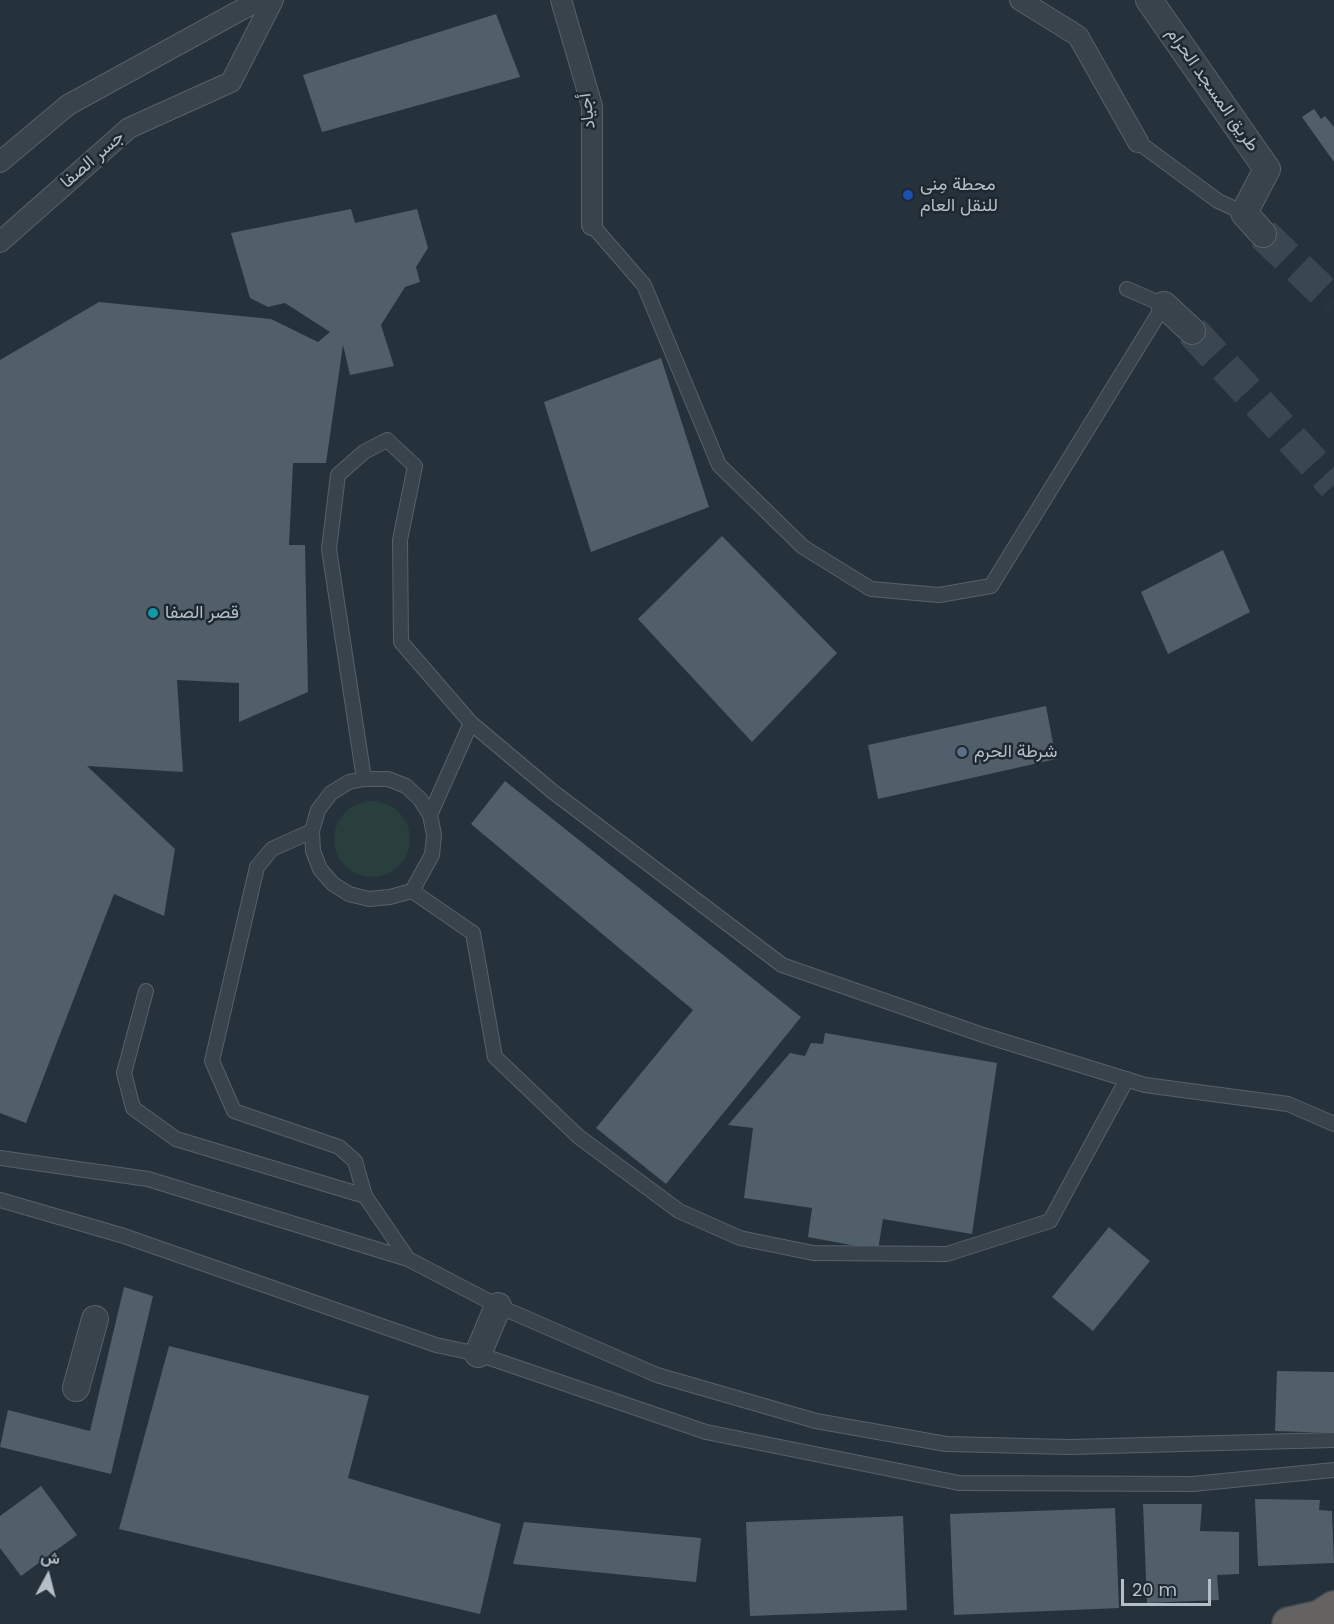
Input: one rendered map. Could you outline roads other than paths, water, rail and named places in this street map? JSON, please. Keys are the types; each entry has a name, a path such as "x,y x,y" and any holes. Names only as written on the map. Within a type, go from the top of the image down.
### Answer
{"highway":[{"path":"1289,1624 1320,1617 1334,1608"}],"street":[{"path":"0,162 68,105 258,0"},
{"name":"جسر الصفا","path":"0,242 129,128 231,82 273,0"},
{"name":"أجياد","path":"561,0 592,106 592,225"},
{"path":"1020,0 1078,36 1138,142"},
{"name":"طريق المسجد الحرام","path":"1149,0 1267,169 1244,213"},
{"path":"1244,213 1263,234"},
{"path":"1164,306 1192,331"},
{"path":"478,1354 498,1306"},
{"path":"76,1388 94,1319"}],"lane":[{"path":"1138,142 1218,201 1244,213"},
{"path":"592,225 644,285 719,465 803,547 871,589 939,595 992,586 1164,306 1127,289"},
{"path":"364,778 329,549 338,475 364,452 387,440 415,466 400,540 401,642 471,723 552,791 783,965 983,1035 1145,1085 1288,1104 1334,1124"},
{"path":"430,815 471,723"},
{"path":"364,778 388,778 406,786 420,799 430,815 434,835 432,855 412,891 390,897 369,899 349,894 333,884 320,869 313,850 312,831 318,810 331,793 349,782 364,778"},
{"path":"312,831 272,849 257,867 213,1061 234,1112 339,1147 355,1161 365,1196 408,1259"},
{"path":"412,891 473,933 495,1057 579,1137 680,1211 740,1238 813,1253 947,1254 1050,1221 1127,1079"},
{"path":"146,991 124,1073 133,1108 176,1139 365,1196"},
{"path":"0,1158 148,1179 408,1259 498,1306 657,1375 816,1421 946,1444 1069,1447 1334,1440"},
{"path":"0,1200 124,1236 436,1345 478,1354 706,1432 959,1483 1193,1484 1334,1470"}],"tunnel":[{"path":"1263,234 1334,302"},
{"path":"1192,331 1334,485"}],"place":[{"name":"محطة مِنى للنقل العام","path":"908,195"},
{"name":"قصر الصفا","path":"153,613"},
{"name":"شرطة الحرم","path":"962,752"}]}
